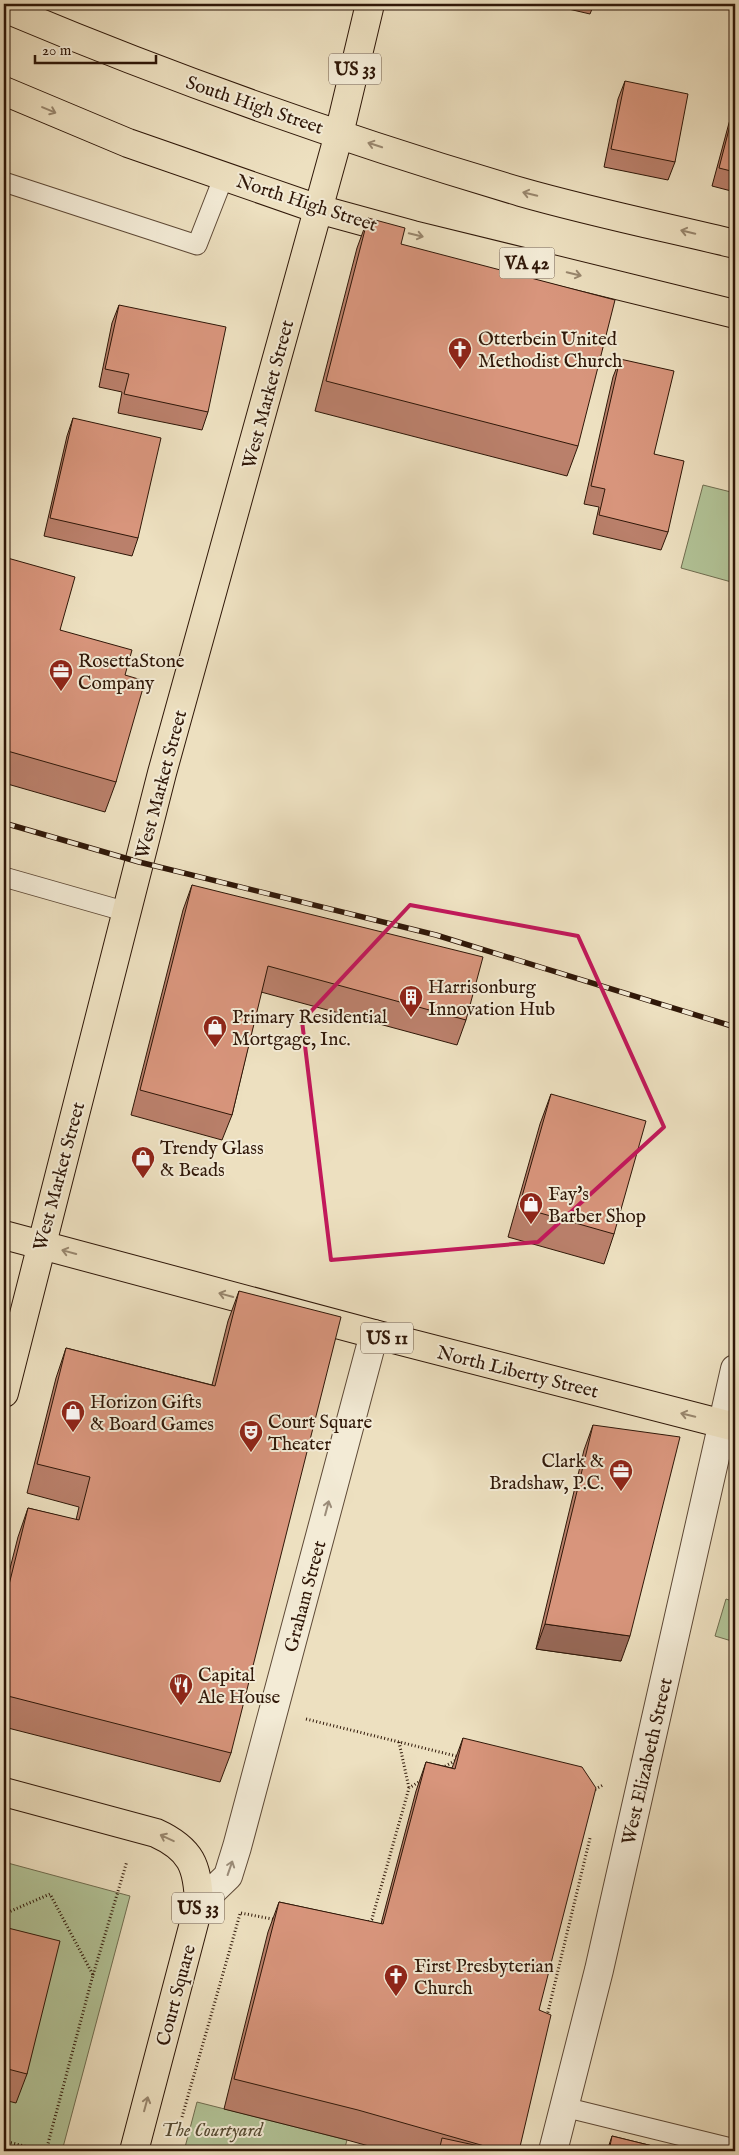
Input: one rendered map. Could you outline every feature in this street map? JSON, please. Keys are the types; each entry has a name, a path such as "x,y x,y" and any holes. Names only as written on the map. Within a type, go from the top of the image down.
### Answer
{"main road":[{"name":"West Market Street","path":"4,1393 40,1245 162,773 339,134 370,4"},
{"name":"South High Street","path":"4,8 92,46 339,134"},
{"name":"North High Street","path":"4,91 128,143 318,208 413,235 735,314"},
{"path":"339,134 522,192 735,244"},
{"name":"US 11","path":"4,1235 40,1245"},
{"name":"North Liberty Street","path":"40,1245 374,1334 729,1425"},
{"name":"Court Square","path":"4,1792 156,1833 178,1844 196,1873 199,1904 134,2151"}],"street":[{"name":"Graham Street","path":"199,1904 228,1876 237,1847 374,1334"},
{"name":"West Elizabeth Street","path":"553,2151 599,1970 729,1425 735,1370"}],"lane":[{"path":"4,182 197,244 224,176"},
{"path":"4,877 126,912"},
{"path":"564,2107 735,2149"}],"path":[{"path":"297,1716 461,1757 439,1770"},
{"path":"359,1929 372,1919 409,1788 399,1742"},
{"path":"600,1794 606,1776"},
{"path":"409,1788 424,1779"},
{"path":"584,1788 593,1791 603,1785"},
{"path":"4,2141 45,2151 93,1976 137,1827"},
{"path":"545,2026 591,1833"},
{"path":"4,1914 50,1894 93,1976"},
{"path":"181,2123 243,1905"},
{"path":"241,1913 278,1920"}],"highlighted area":[{"path":"410,905 578,936 664,1127 538,1242 331,1260 302,1021"}],"green space":[{"path":"703,485 735,493 735,583 681,568"},
{"path":"726,1599 735,1602 735,1642 715,1636"},
{"path":"4,1862 130,1896 62,2151 4,2151"},
{"name":"The Courtyard","path":"197,2102 347,2140 344,2151 184,2151"}],"building":[{"path":"625,81 688,94 675,162 611,149"},
{"path":"735,106 735,172 719,168"},
{"name":"Otterbein United Methodist Church","path":"368,218 405,228 401,244 615,300 578,446 326,381"},
{"path":"119,305 226,327 208,412 124,394 129,374 105,369"},
{"path":"620,359 674,371 654,454 684,461 668,532 599,515 605,489 591,486"},
{"path":"73,418 161,438 138,538 50,518"},
{"name":"RosettaStone Company","path":"4,557 75,577 60,630 132,650 125,675 145,681 116,782 4,750"},
{"name":"Harrisonburg Innovation Hub","path":"192,885 483,957 466,1020 268,966 232,1115 140,1090"},
{"path":"551,1094 646,1121 614,1234 519,1207"},
{"path":"239,1291 341,1317 231,1753 4,1695 4,1605 28,1508 79,1520 90,1477 37,1464 66,1348 215,1386"},
{"path":"593,1425 680,1437 630,1636 545,1624"},
{"name":"First Presbyterian Church","path":"463,1738 582,1767 596,1788 539,2010 551,2015 519,2151 502,2151 358,2110 234,2079 279,1902 383,1924 426,1762 455,1769"},
{"path":"4,1927 60,1941 27,2074 4,2068"},
{"path":"612,2136 673,2151 609,2151"},
{"path":"442,2138 502,2151 439,2151"}],"railway":[{"path":"4,823 139,862 436,935 735,1027"}],"place":[{"name":"Otterbein United Methodist Church","path":"460,370"},
{"name":"RosettaStone Company","path":"61,692"},
{"name":"Harrisonburg Innovation Hub","path":"411,1018"},
{"name":"Primary Residential Mortgage, Inc.","path":"215,1048"},
{"name":"Trendy Glass & Beads","path":"143,1179"},
{"name":"Fay's Barber Shop","path":"531,1225"},
{"name":"Horizon Gifts & Board Games","path":"73,1433"},
{"name":"Court Square Theater","path":"251,1453"},
{"name":"Clark & Bradshaw, P.C.","path":"621,1492"},
{"name":"Capital Ale House","path":"181,1706"},
{"name":"First Presbyterian Church","path":"396,1997"}]}
